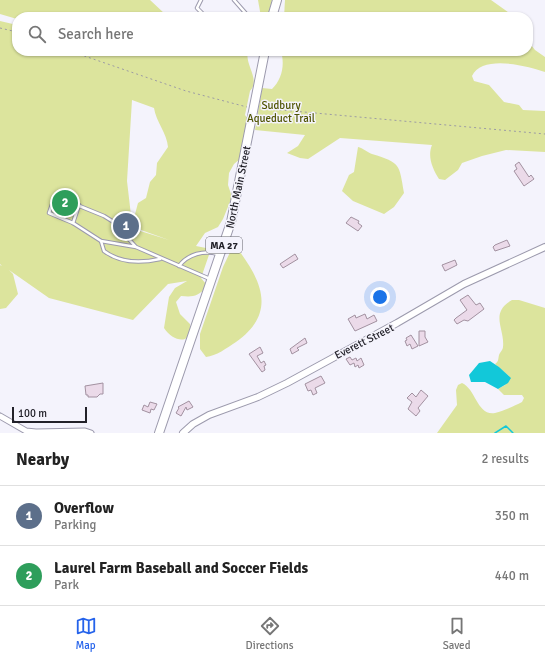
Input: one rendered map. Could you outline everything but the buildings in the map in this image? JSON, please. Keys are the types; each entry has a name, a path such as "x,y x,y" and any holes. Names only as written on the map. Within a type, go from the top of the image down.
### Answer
{"main road":[{"path":"273,12 276,0"},
{"name":"North Main Street","path":"159,433 221,255 235,209 264,56"}],"street":[{"name":"Everett Street","path":"183,433 193,424 209,415 258,397 397,323 464,284 545,247"},
{"path":"0,416 26,430 36,432 85,431 92,433"}],"lane":[{"path":"201,0 197,8 201,12"},
{"path":"234,0 244,12"},
{"path":"136,247 108,218 55,196 49,213 72,223 101,241 136,247 212,280"},
{"path":"72,223 79,206"},
{"path":"101,241 104,250 117,258 135,262 162,259"},
{"path":"179,266 198,253 210,252 221,255"}],"path":[{"path":"0,28 12,31"},
{"path":"84,56 186,92 254,108 545,134"}],"green space":[{"path":"0,0 150,0 163,12 12,12 12,18 0,14"},
{"path":"258,0 272,0 269,12 260,12"},
{"path":"285,0 491,0 508,12 284,12"},
{"path":"0,21 12,24 12,56 247,56 254,82 250,91 245,115 248,119 241,158 234,164 229,173 228,185 232,197 218,227 205,233 196,246 211,249 201,278 206,284 206,287 195,296 181,296 176,302 180,314 190,324 190,331 185,339 177,339 168,333 164,328 169,297 175,288 187,281 168,284 133,320 49,298 9,270 13,274 18,294 6,308 0,309 0,265 2,266 0,264","holes":["132,100 154,108 166,137 168,147 157,163 156,175 150,182 146,198 138,203 134,218 141,230 169,240 134,229 132,224 127,181"]},
{"name":"Sudbury Aqueduct Trail","path":"533,47 545,57 545,72 517,65 495,63 485,65 477,69 472,76 474,81 489,85 504,102 519,105 523,110 545,111 545,152 506,150 482,156 462,163 458,170 445,180 439,179 433,167 430,158 432,145 340,138 308,159 300,158 287,153 298,146 305,135 255,130 262,88 272,89 282,72 282,56 533,56"},
{"path":"358,147 389,160 397,166 399,170 404,193 394,207 384,214 353,201 342,191 349,175 354,172"},
{"path":"233,246 237,248 246,260 253,273 261,296 261,308 257,320 249,331 225,349 214,355 206,357 200,349 200,334 223,267"},
{"path":"512,300 519,300 545,308 545,433 437,433 457,405 456,390 458,385 462,383 471,391 480,406 489,413 502,411 522,402 524,398 522,395 504,395 498,389 505,385 509,376 495,364 498,361 499,355 503,349 500,322 501,310"}],"water":[{"path":"490,361 511,378 508,383 498,389 485,382 471,382 469,375 479,363"}],"waterway":[{"path":"495,433 506,426 513,433"}],"place":[{"name":"Laurel Farm Baseball and Soccer Fields","path":"65,203"},
{"name":"Overflow","path":"126,226"}]}
